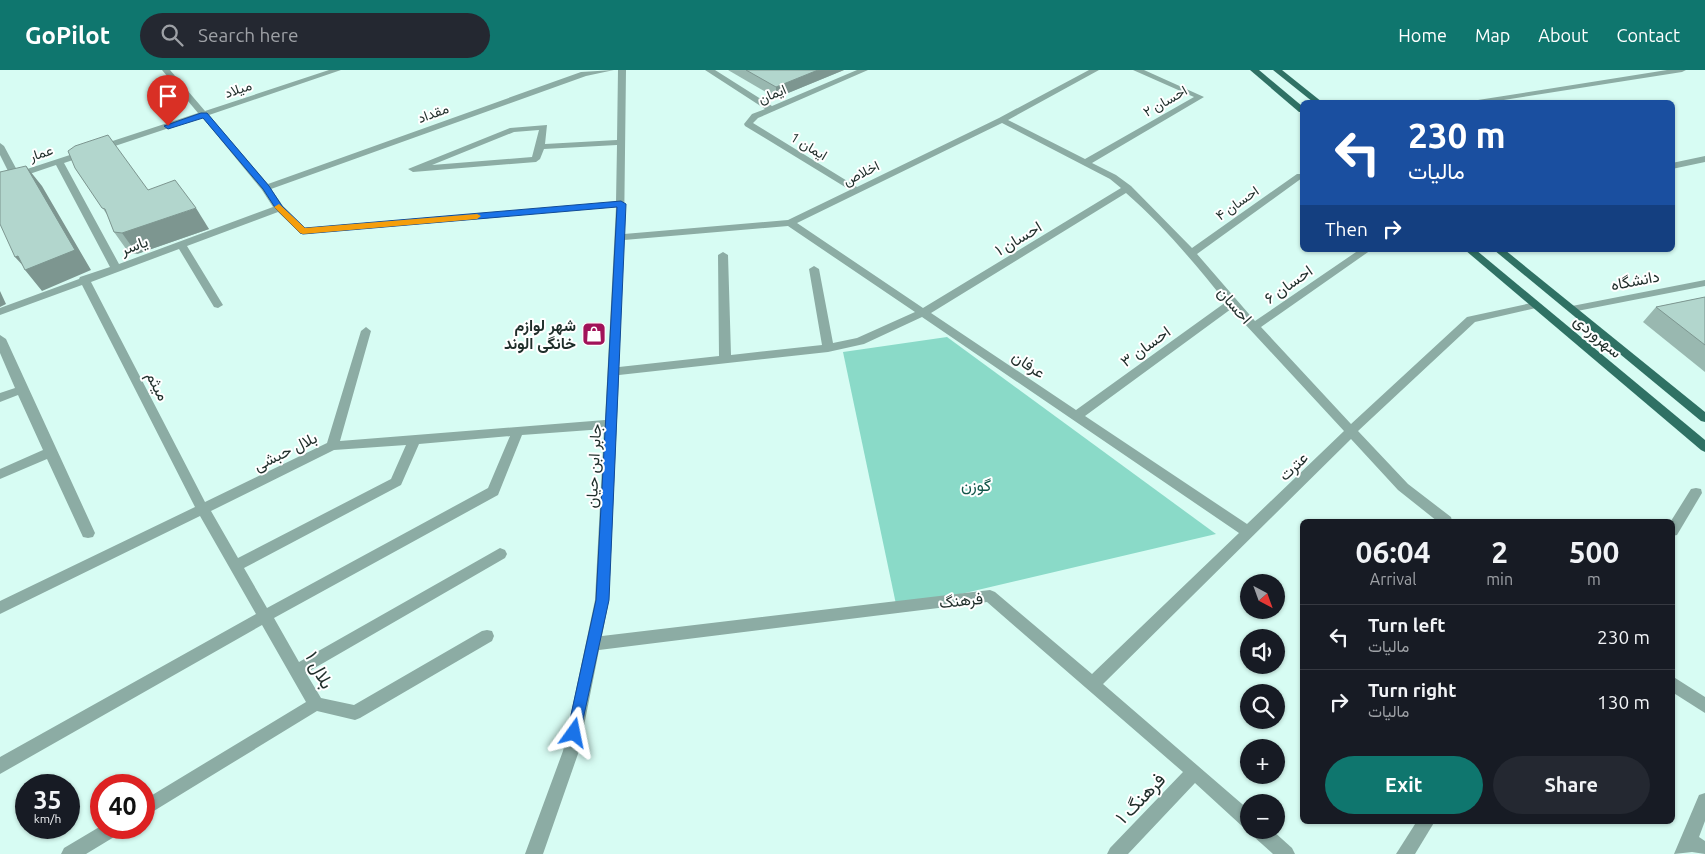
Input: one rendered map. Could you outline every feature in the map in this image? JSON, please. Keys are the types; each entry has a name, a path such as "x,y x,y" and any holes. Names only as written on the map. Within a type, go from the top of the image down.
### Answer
{"main road":[{"path":"1254,70 1300,108"},
{"path":"1277,70 1315,100"},
{"name":"سهروردی","path":"1472,252 1705,447"},
{"name":"سهروردی","path":"1501,252 1705,418"}],"street":[{"path":"166,70 266,188 279,208 303,231 621,204"},
{"name":"میلاد","path":"204,115 337,70"},
{"name":"مقداد","path":"266,188 584,74 610,70"},
{"name":"جابر ابن حیان","path":"534,854 571,751 602,600 620,237 622,70"},
{"path":"709,70 772,109"},
{"name":"ایمان","path":"748,124 755,116 864,70"},
{"name":"اخلاص","path":"620,237 790,223 1002,120 1095,70"},
{"name":"احسان ۲","path":"1085,163 1200,97 1137,70"},
{"path":"1491,100 1682,70"},
{"name":"عمار","path":"0,180 204,115"},
{"name":"احسان","path":"1002,120 1113,176 1128,188 1191,253 1232,303 1351,431 1404,486 1444,519"},
{"name":"ایمان 1","path":"748,124 857,191"},
{"path":"544,127 540,147 536,159 414,170 513,130 544,127"},
{"path":"540,147 621,142"},
{"path":"0,146 16,176"},
{"path":"1675,165 1705,159"},
{"path":"58,162 116,268"},
{"name":"احسان ۴","path":"1191,253 1300,176"},
{"name":"احسان ۱","path":"613,372 828,348 860,340 923,313 1128,188"},
{"name":"یاسر","path":"0,312 279,208"},
{"name":"عرفان","path":"790,223 1248,532"},
{"path":"181,244 218,305"},
{"name":"احسان ۶","path":"1254,327 1363,252"},
{"path":"723,255 725,360"},
{"path":"814,269 828,348"},
{"name":"میثم","path":"84,280 202,508"},
{"name":"دانشگاه","path":"1572,309 1705,283"},
{"name":"احسان ۳","path":"1076,416 1232,303"},
{"name":"عترت","path":"1093,684 1351,431 1471,319 1536,305"},
{"path":"332,446 366,331"},
{"path":"0,339 20,390 88,533"},
{"path":"0,398 20,390"},
{"name":"بلال حبشی","path":"0,608 332,446 611,424"},
{"path":"0,766 265,616 493,491 518,431"},
{"path":"236,566 396,482 415,440"},
{"path":"0,474 51,452"},
{"path":"1675,527 1696,493"},
{"name":"بلال ۱","path":"155,802 316,704 202,508"},
{"path":"297,671 500,554"},
{"name":"فرهنگ","path":"593,644 990,596 1240,813"},
{"path":"316,704 355,713 487,636"},
{"path":"1675,685 1705,706"},
{"name":"فرهنگ ۱","path":"1116,854 1194,772"},
{"path":"1705,801 1686,847 1705,851"},
{"path":"1405,854 1425,824"},
{"path":"70,854 95,839"},
{"path":"1269,839 1286,854"}],"green space":[{"name":"گوزن","path":"947,337 1216,534 897,609 843,352"}],"building":[{"path":"746,70 818,70 776,87"},
{"path":"108,135 148,190 175,180 196,208 122,233 114,232 105,209 102,208 75,168 68,151 75,146"},
{"path":"26,166 75,250 25,270 18,256 15,257 0,224 0,172"},
{"path":"1705,297 1705,345 1656,307"}],"slow traffic":[{"path":"279,207 303,231 477,216"}],"place":[{"name":"شهر لوازم خانگی الوند","path":"594,334"}],"route":[{"path":"168,126 204,115 266,188 279,208 303,231 621,204 602,600 574,733"}]}
